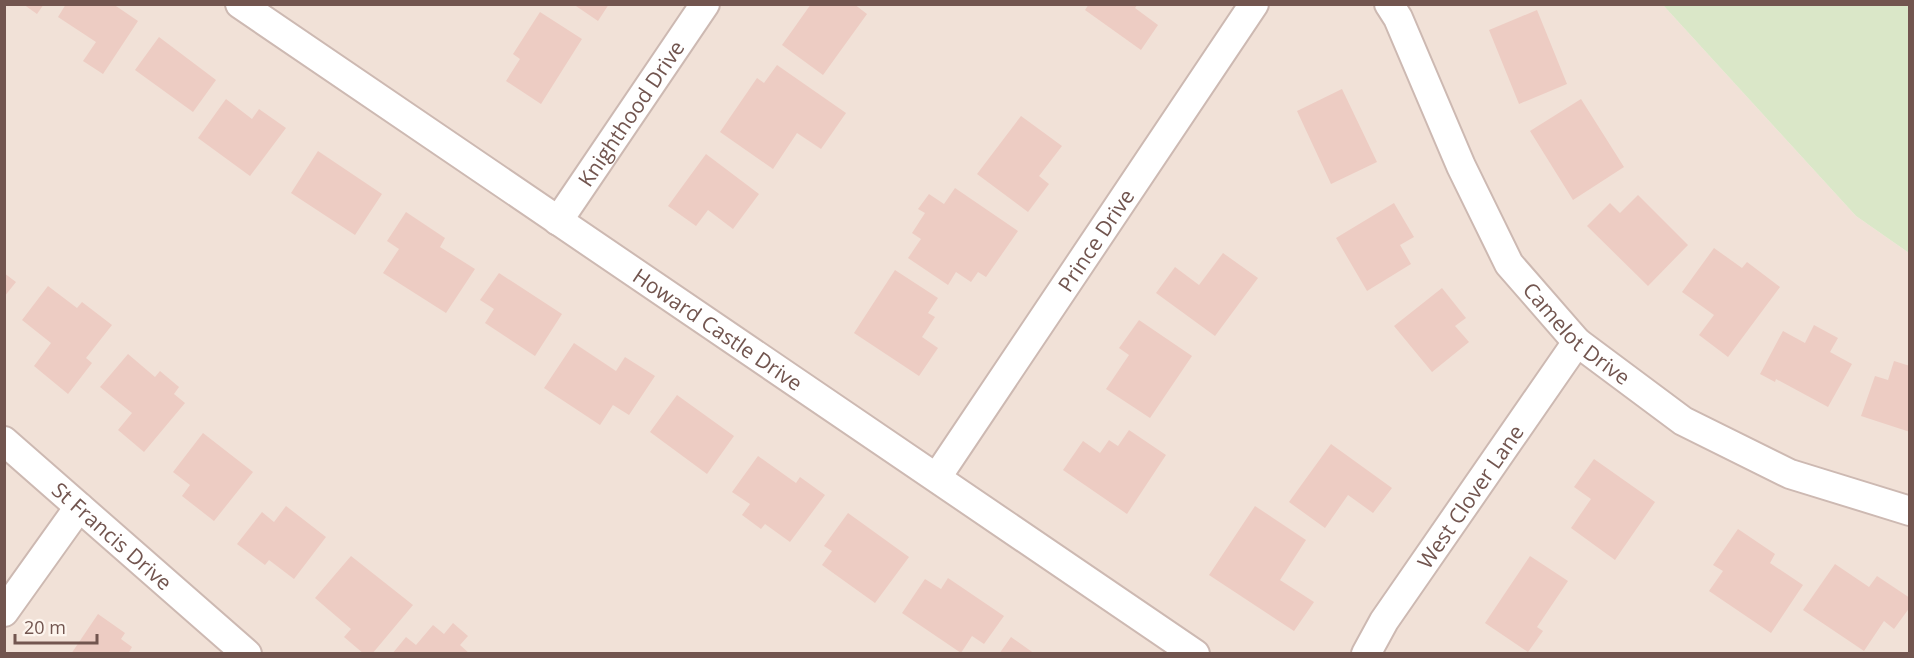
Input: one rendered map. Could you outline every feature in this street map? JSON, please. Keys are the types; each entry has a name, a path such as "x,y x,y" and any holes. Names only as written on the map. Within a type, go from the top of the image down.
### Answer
{"street":[{"name":"Howard Castle Drive","path":"240,4 1196,654"},
{"name":"Knighthood Drive","path":"558,221 705,4"},
{"name":"Prince Drive","path":"937,477 1254,4"},
{"name":"Camelot Drive","path":"1389,4 1398,18 1461,166 1509,264 1577,342 1683,421 1790,474 1910,511"},
{"name":"West Clover Lane","path":"1365,654 1384,621 1577,342"},
{"name":"St Francis Drive","path":"4,441 247,654"},
{"path":"4,612 79,507"}],"shaded area":[{"path":"4,5 1663,5 1856,216 1909,253 1909,653 5,653"}],"green space":[{"path":"1663,5 1909,5 1909,253 1856,216"}],"building":[{"path":"23,4 44,4 37,14"},
{"path":"66,4 113,4 138,21 103,74 83,61 96,42 58,17"},
{"path":"573,4 609,4 598,21"},
{"path":"811,4 854,4 867,14 823,75 782,45"},
{"path":"1089,4 1138,4 1135,8 1158,25 1141,50 1085,10"},
{"path":"1537,10 1567,84 1519,104 1489,30"},
{"path":"540,12 582,39 541,104 506,81 520,59 513,54"},
{"path":"159,37 216,80 193,112 135,70"},
{"path":"777,65 846,113 821,149 797,133 773,169 720,132 757,78 764,83"},
{"path":"1342,89 1377,162 1331,184 1297,111"},
{"path":"226,99 252,119 259,109 286,128 250,176 198,138"},
{"path":"1581,99 1624,167 1573,200 1530,131"},
{"path":"1021,116 1062,146 1039,176 1049,184 1028,212 977,174"},
{"path":"318,151 382,194 355,235 291,193"},
{"path":"706,154 759,194 733,229 708,210 696,226 668,206"},
{"path":"955,188 1018,231 986,277 978,272 971,282 956,272 948,285 908,258 921,239 912,233 925,213 918,209 929,194 944,204"},
{"path":"1638,195 1688,245 1648,286 1587,226 1610,203 1620,213"},
{"path":"1394,203 1414,237 1400,245 1411,264 1367,291 1336,238"},
{"path":"406,212 445,238 440,247 475,269 446,313 383,273 399,249 387,241"},
{"path":"1714,248 1742,268 1747,262 1780,287 1728,357 1699,335 1714,315 1682,292"},
{"path":"1223,253 1258,278 1215,336 1156,293 1175,267 1199,285"},
{"path":"895,270 938,298 928,313 935,317 922,337 938,348 919,376 854,333"},
{"path":"4,273 16,282 4,297"},
{"path":"499,273 562,314 535,356 485,323 494,309 480,300"},
{"path":"48,286 77,308 82,302 112,325 86,358 92,363 68,394 34,366 51,343 22,320"},
{"path":"1442,288 1466,318 1455,326 1469,342 1432,372 1394,326"},
{"path":"1139,320 1192,356 1150,418 1106,389 1129,355 1119,348"},
{"path":"1814,325 1838,338 1830,352 1852,364 1828,407 1776,379 1775,382 1760,374 1783,331 1805,343"},
{"path":"574,343 616,371 625,357 655,376 629,415 613,405 600,425 544,388"},
{"path":"128,354 155,377 160,371 179,387 174,394 185,403 144,452 118,430 132,413 100,387"},
{"path":"1894,361 1910,366 1910,432 1861,416 1875,376 1888,380"},
{"path":"677,395 734,436 707,474 650,432"},
{"path":"1129,430 1166,455 1127,514 1063,470 1083,441 1100,453 1109,440 1118,446"},
{"path":"203,433 253,472 214,521 182,496 190,485 173,472"},
{"path":"1331,444 1392,488 1373,513 1348,495 1325,528 1289,502"},
{"path":"758,456 796,483 800,477 825,495 790,542 765,524 761,529 742,515 750,504 732,492"},
{"path":"1594,459 1655,502 1615,560 1571,528 1591,499 1574,487"},
{"path":"286,506 326,537 294,579 269,560 265,565 237,544 262,512 274,522"},
{"path":"1255,506 1306,540 1280,580 1314,602 1294,631 1209,575"},
{"path":"848,513 909,557 875,603 822,565 832,551 824,546"},
{"path":"1738,529 1775,554 1770,563 1803,585 1771,633 1709,591 1723,571 1713,565"},
{"path":"351,556 413,605 372,654 364,654 344,637 351,629 315,598"},
{"path":"1530,556 1568,581 1537,627 1543,631 1528,652 1485,623"},
{"path":"1835,564 1869,587 1877,576 1910,598 1910,607 1894,629 1884,621 1864,651 1803,610"},
{"path":"948,578 1004,616 984,644 972,636 961,653 902,613 925,579 941,589"},
{"path":"98,614 125,633 121,639 132,647 128,654 71,654"},
{"path":"453,623 468,636 460,645 470,654 392,654 406,637 416,645 433,625 444,634"},
{"path":"1011,637 1035,654 999,654"}]}
